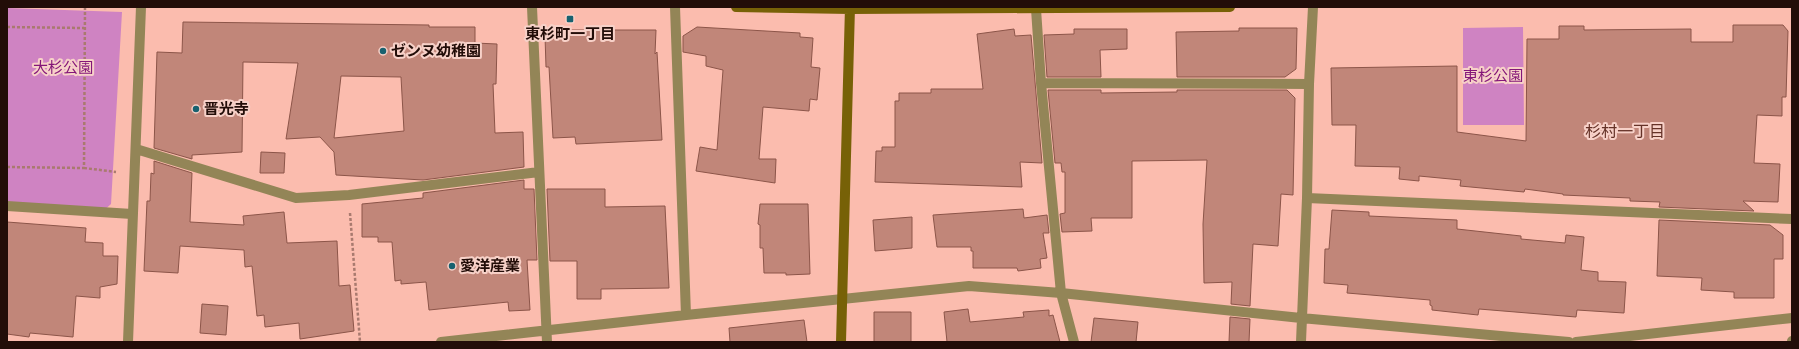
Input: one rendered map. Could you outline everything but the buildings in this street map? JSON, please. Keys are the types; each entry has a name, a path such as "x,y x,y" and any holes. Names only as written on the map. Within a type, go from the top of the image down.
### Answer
{"street":[{"path":"128,342 141,7"},
{"path":"532,7 547,342"},
{"path":"675,7 686,314"},
{"path":"736,7 1019,7 1036,9 1230,7"},
{"path":"1301,342 1307,198 1308,84 1313,7"},
{"path":"840,342 850,8"},
{"path":"1036,9 1041,83 1061,293 1074,342"},
{"path":"1041,83 1308,84"},
{"path":"136,149 296,198 349,195 539,172"},
{"path":"1307,198 1792,218"},
{"path":"7,206 132,214"},
{"path":"441,342 686,314 969,286 1061,293 1301,318 1569,342"},
{"path":"1576,342 1792,318"}],"path":[{"path":"84,168 85,7"},
{"path":"7,27 84,28"},
{"path":"7,167 84,168 135,175"},
{"path":"349,195 360,342"}],"green space":[{"name":"大杉公園","path":"7,8 122,12 111,204 99,215 7,203"},
{"name":"東杉公園","path":"1523,27 1524,125 1463,125 1463,28"}],"place":[{"name":"東杉町一丁目","path":"570,19"},
{"name":"ゼンヌ幼稚園","path":"383,51"},
{"name":"晋光寺","path":"196,109"},
{"name":"愛洋産業","path":"452,266"}],"district":[{"name":"杉村一丁目","path":"1625,132"}]}
